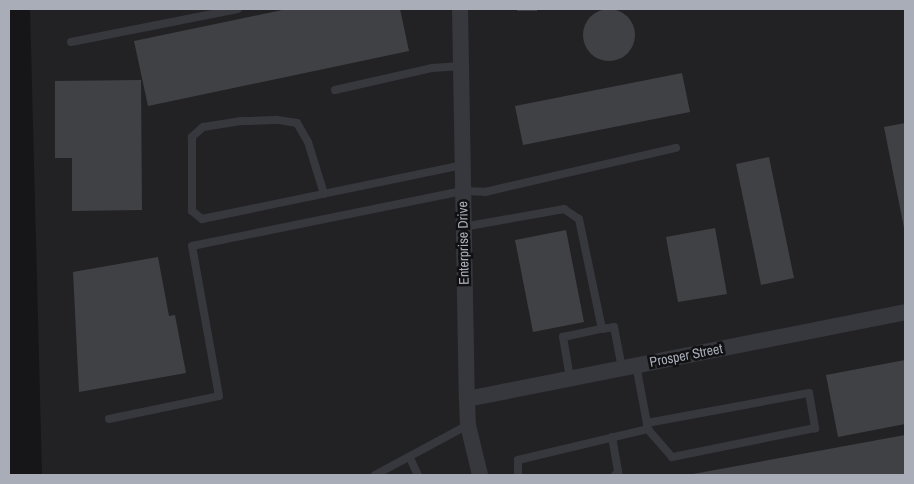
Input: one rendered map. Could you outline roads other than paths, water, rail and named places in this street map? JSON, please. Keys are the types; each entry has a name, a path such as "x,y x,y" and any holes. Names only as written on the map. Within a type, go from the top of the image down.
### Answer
{"street":[{"name":"Enterprise Drive","path":"460,9 466,399 468,425 480,475"},
{"name":"Prosper Street","path":"466,399 905,312"}],"lane":[{"path":"71,42 238,9"},
{"path":"335,90 432,68 461,66"},
{"path":"324,194 303,129 297,123 277,120 203,127 192,137 192,211 202,219 324,194 463,165"},
{"path":"109,420 219,396 192,246 462,191 486,192 676,148"},
{"path":"463,228 564,209 579,219 602,329"},
{"path":"518,475 518,460 612,437 648,426 809,393 815,428 672,457 648,426 614,327 562,336 570,378"},
{"path":"375,475 410,458 468,425"},
{"path":"612,437 618,472 615,475"},
{"path":"410,458 418,475"}]}
